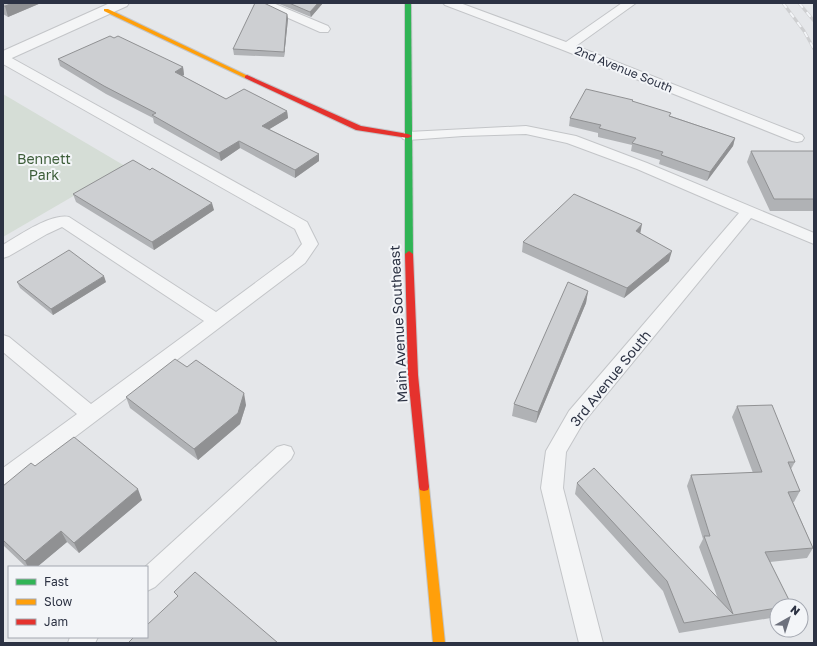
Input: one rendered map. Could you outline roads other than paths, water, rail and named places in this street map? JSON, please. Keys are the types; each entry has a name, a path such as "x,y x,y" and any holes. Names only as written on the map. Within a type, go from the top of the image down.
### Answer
{"main road":[{"name":"Main Avenue Southeast","path":"408,3 409,242 413,375 439,643"},
{"path":"106,10 328,115 359,128 408,136"}],"street":[{"path":"3,58 122,3"}],"lane":[{"path":"263,3 324,29"},
{"name":"2nd Avenue South","path":"449,3 567,47 797,138"},
{"path":"567,47 630,3"},
{"path":"3,58 301,226 310,244 299,259 3,480"},
{"path":"408,136 463,132 526,130 571,139 642,166 814,239"},
{"name":"3rd Avenue South","path":"591,643 552,488 556,451 576,417 749,211"},
{"path":"3,252 41,230 63,221 217,320"},
{"path":"3,342 91,415"},
{"path":"148,579 284,453"}],"railway":[{"path":"783,3 804,31 814,49"},
{"path":"799,3 814,21"}],"park label":[{"name":"Bennett Park","path":"44,166"}]}
